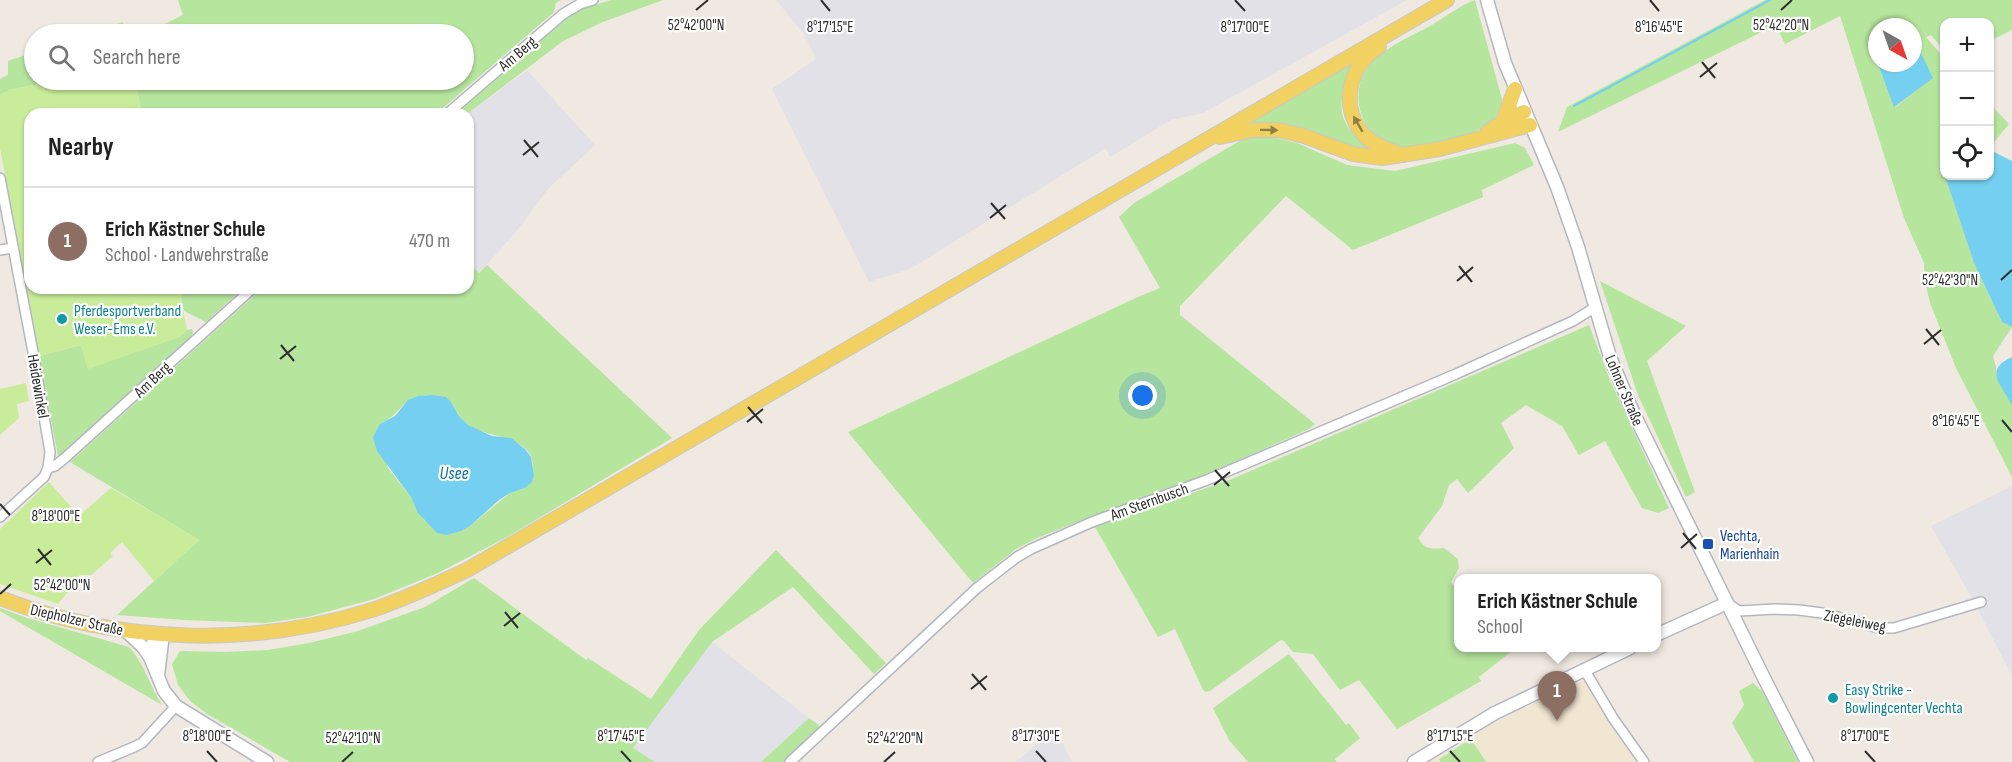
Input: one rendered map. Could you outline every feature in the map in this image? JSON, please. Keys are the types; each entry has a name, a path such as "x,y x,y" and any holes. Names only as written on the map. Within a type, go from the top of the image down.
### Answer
{"main road":[{"path":"1405,155 1381,147 1360,130 1352,115 1349,96 1353,79 1359,66 1373,50 1402,33 1413,20 1447,0"},
{"name":"Lohner Straße","path":"1487,0 1515,89 1557,187 1578,247 1610,357 1633,412 1807,762"},
{"name":"Diepholzer Straße","path":"0,598 61,618 126,631 217,636 277,631 332,620 374,609 416,593 467,570 1413,20"},
{"path":"1503,121 1515,89"},
{"path":"1212,137 1253,130 1279,130 1304,136 1364,157 1382,158 1440,149 1482,136 1527,118"},
{"path":"1482,136 1503,121 1527,118"},
{"path":"1661,633 1727,603"},
{"path":"126,631 150,657 164,691 176,706 267,762"},
{"path":"150,657 159,634"},
{"path":"158,677 159,634"},
{"path":"1414,762 1495,712 1621,652"}],"street":[{"name":"Am Berg","path":"454,108 563,14 580,4 593,0"},
{"name":"Heidewinkel","path":"0,178 50,452 48,468"},
{"path":"0,250 13,248"},
{"name":"Am Berg","path":"48,468 55,466 66,457 246,294"},
{"name":"Am Sternbusch","path":"790,762 977,588 1030,549 1092,522 1207,480 1423,388 1563,325 1594,308"},
{"path":"0,517 38,483 48,468"},
{"name":"Ziegeleiweg","path":"1727,603 1739,611 1799,610 1822,613 1879,628 1894,628 1982,602"},
{"path":"1584,669 1613,718 1644,762"},
{"path":"98,762 113,759 142,742 176,706"}],"shaded area":[{"path":"776,0 1407,0 1203,113 1171,120 1110,157 1106,148 910,269 869,282 772,89 816,59 804,34"},
{"path":"527,70 595,145 548,189 516,232 479,273 474,268 474,109"},
{"path":"2012,486 2012,676 1931,526"},
{"path":"712,642 809,718 761,762 655,762 632,748"},
{"path":"1583,681 1589,686 1610,724 1636,762 1428,762 1444,756 1504,718"},
{"path":"1055,728 1072,762 1016,762"}],"green space":[{"path":"178,0 561,0 556,3 554,12 474,81 474,24 165,24 183,15"},
{"path":"611,0 663,0 603,22 563,41 474,109 461,108 565,19 582,9"},
{"path":"1475,0 1503,103 1499,111 1483,127 1470,134 1446,141 1410,147 1395,146 1384,142 1374,135 1367,125 1359,103 1361,79 1367,69 1389,48"},
{"path":"1765,0 2012,0 2012,30 1994,39 1994,18 1940,18 1940,45 1931,35 1926,37 1940,53 1940,180 1947,180 1974,263 2002,322 2012,327 1993,356 1996,374 2012,405 2012,477 1956,368 1930,303 1924,263 1904,218 1840,16 1785,44 1776,25 1558,132 1567,107"},
{"path":"24,55 24,87 9,90 0,95 0,79 8,75 8,61"},
{"path":"1355,61 1344,91 1342,113 1352,133 1376,154 1286,125 1269,123 1240,127"},
{"path":"24,87 24,90 137,90 141,108 24,108 24,276 0,148 0,95 9,90"},
{"path":"137,90 464,90 443,108 141,108"},
{"path":"1994,108 2009,124 1994,142"},
{"path":"1269,136 1297,143 1347,165 1395,171 1515,143 1525,148 1534,165 1482,190 1483,197 1353,250 1286,196 1180,306 1180,315 1315,424 1309,429 1203,476 1037,538 1016,549 973,583 848,432 1160,288 1119,217 1134,203 1243,139"},
{"path":"487,265 672,438 509,536 438,573 374,599 307,617 265,623 117,615 199,540 70,462 256,294 474,294 474,268 479,273","holes":["432,395 451,402 460,417 475,429 511,440 526,449 532,458 534,475 525,488 510,493 470,526 447,535 424,520 411,497 388,468 380,424 418,396"]},
{"path":"1600,281 1686,326 1647,361 1695,492 1686,497 1638,395"},
{"path":"27,294 180,294 187,330 179,337 88,369 81,345 39,356"},
{"path":"180,294 236,294 206,322 184,311"},
{"path":"1589,325 1610,380 1669,508 1658,513 1642,508 1605,441 1579,455 1562,426 1526,405 1501,423 1514,448 1468,493 1457,479 1449,485 1442,506 1418,538 1426,547 1444,548 1458,559 1459,568 1451,582 1454,586 1454,652 1510,652 1479,677 1481,681 1397,729 1359,680 1340,690 1313,654 1293,652 1284,641 1281,640 1206,692 1203,690 1175,629 1158,637 1095,527 1232,479"},
{"path":"192,329 190,338 58,456 39,356 81,345 88,368 179,337"},
{"path":"26,383 29,401 17,404 19,418 0,435 0,389"},
{"path":"49,482 79,516 111,488 200,540 154,581 122,542 110,553 113,556 91,575 80,575 58,604 0,584 0,529"},
{"path":"776,550 886,663 874,674 793,587 712,642 633,748 655,762 290,762 207,714 190,701 178,685 172,664 180,651 268,650 358,631 425,607 474,578 586,660 588,658 651,699 699,630"},
{"path":"0,608 129,647 139,660 162,705 0,611"},
{"path":"1289,654 1346,725 1349,723 1360,738 1335,759 1337,762 1248,762 1229,740 1213,708"},
{"path":"1753,683 1763,692 1798,762 1754,762 1732,723 1744,705 1739,691"},
{"path":"809,718 819,725 819,729 783,762 761,762"},
{"path":"1471,739 1486,762 1441,762 1439,759"}],"water":[{"path":"1922,55 1933,78 1894,107 1881,72 1922,72"},
{"path":"1994,152 2012,161 2012,327 2002,322 1974,263 1946,180 1994,180"},
{"path":"2012,357 2012,405 1996,372 2003,362"},
{"name":"Usee","path":"418,396 446,397 468,425 492,436 511,438 531,457 534,475 532,482 525,488 499,500 470,526 447,535 437,533 418,513 411,497 377,451 373,437 380,424 395,416 408,400"}],"waterway":[{"path":"1574,106 1770,0"}],"place":[{"name":"Pferdesportverband Weser-Ems e.V.","path":"62,319"},
{"name":"Vechta, Marienhain","path":"1708,544"},
{"name":"Easy Strike - Bowlingcenter Vechta","path":"1833,698"},
{"name":"Erich Kästner Schule","path":"1557,721"}]}
